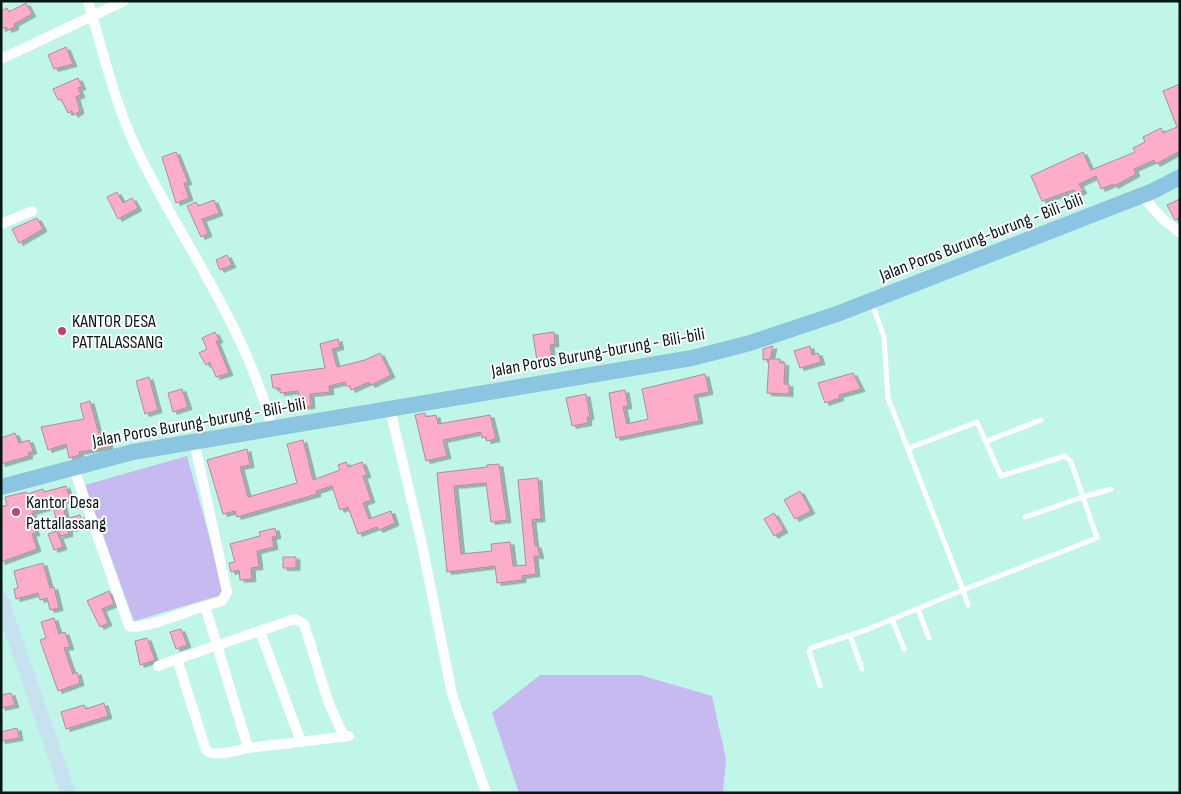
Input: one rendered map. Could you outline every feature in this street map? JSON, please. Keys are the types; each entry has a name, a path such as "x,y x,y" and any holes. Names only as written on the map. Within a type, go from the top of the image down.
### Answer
{"main road":[{"name":"Jalan Poros Burung-burung - Bili-bili","path":"1,487 73,466 194,441 692,358 750,342 871,301 1141,195 1180,177"},
{"path":"1,599 68,793"}],"street":[{"path":"88,1 129,133 159,192 228,316 257,381 272,428"},
{"path":"1,60 124,1"},
{"path":"1141,195 1163,219 1180,233"},
{"path":"1,224 32,211"},
{"path":"390,409 422,540 433,606 452,694 486,793"},
{"path":"73,466 129,626 134,627 222,601 227,592 194,441"},
{"path":"206,606 248,748"},
{"path":"158,666 177,659 218,646 295,619 304,624 330,704 347,736 248,748 217,754 210,753 206,750 177,659"},
{"path":"260,631 301,742"}],"lane":[{"path":"871,301 884,337 888,398 909,448 968,605"},
{"path":"987,441 1041,420"},
{"path":"820,686 810,648 892,619 1094,541 1097,538 1068,457 1065,456 1001,476 979,424 974,422 909,448"},
{"path":"1025,517 1111,489"},
{"path":"918,609 929,638"},
{"path":"892,619 904,650"},
{"path":"850,635 862,669"}],"shaded area":[{"path":"187,456 225,594 134,621 85,485"},
{"path":"540,675 640,675 712,696 726,759 723,793 519,793 492,713"}],"building":[{"path":"26,3 32,14 14,24 15,27 8,30 6,27 1,29 1,11 7,8 9,12"},
{"path":"66,47 73,64 54,69 48,55"},
{"path":"78,78 82,87 78,88 81,95 76,97 80,111 74,115 72,111 68,113 61,99 58,100 53,89"},
{"path":"1180,84 1180,151 1156,164 1154,160 1134,169 1136,174 1114,186 1113,184 1101,189 1096,176 1079,184 1083,191 1076,194 1074,190 1042,201 1031,176 1083,152 1091,170 1135,152 1133,148 1145,142 1143,137 1161,128 1163,133 1177,127 1163,91"},
{"path":"176,152 188,182 184,183 189,198 176,203 162,157"},
{"path":"117,192 123,203 132,198 138,208 118,219 107,197"},
{"path":"1180,199 1180,217 1175,220 1167,205"},
{"path":"214,200 219,213 202,219 208,234 201,237 187,206 196,202 198,206"},
{"path":"37,218 43,229 19,243 12,229"},
{"path":"227,255 232,265 220,270 216,260"},
{"path":"215,332 219,340 216,341 229,373 216,377 210,362 206,365 199,353 207,349 202,338"},
{"path":"554,332 555,344 550,345 552,359 537,361 533,335"},
{"path":"338,339 340,347 332,349 337,367 365,360 380,353 391,375 371,385 369,382 351,390 350,386 346,386 345,382 329,386 330,392 310,394 311,406 300,407 298,391 280,393 280,388 273,388 271,375 325,368 320,344"},
{"path":"773,346 770,359 780,359 780,363 785,363 784,384 789,384 789,394 767,393 769,359 763,360 763,349"},
{"path":"810,346 812,355 818,353 821,362 800,368 794,351"},
{"path":"853,373 861,389 839,395 840,398 825,403 818,383"},
{"path":"705,374 709,392 694,395 699,421 616,438 609,393 625,390 628,406 623,407 627,424 648,419 642,389"},
{"path":"149,377 158,410 145,414 136,381"},
{"path":"182,389 188,407 173,412 168,393"},
{"path":"586,394 590,417 587,417 588,423 572,426 566,398"},
{"path":"90,401 100,438 107,437 109,447 79,452 80,455 69,458 66,444 48,450 41,427 84,419 80,404"},
{"path":"425,413 426,417 436,415 438,424 490,415 496,439 487,441 486,437 482,438 481,432 443,440 447,456 426,461 415,415"},
{"path":"15,433 19,443 29,440 33,451 28,453 29,456 1,464 1,438"},
{"path":"303,440 313,480 340,470 338,465 346,462 348,467 362,462 367,475 363,476 371,500 363,503 369,519 391,511 395,523 379,530 377,527 358,534 348,507 340,510 332,486 316,491 317,494 237,517 235,511 223,514 207,460 247,449 250,465 240,467 248,497 297,483 287,444"},
{"path":"499,464 507,520 491,522 486,483 454,486 461,554 492,551 491,544 510,542 513,566 526,565 518,480 538,478 541,519 532,520 535,546 537,545 540,556 534,556 536,574 522,576 522,580 497,583 495,566 447,572 437,473"},
{"path":"66,486 70,499 62,501 66,519 80,515 83,526 68,529 69,534 60,536 53,506 32,512 33,518 30,519 36,533 32,534 37,549 1,562 1,507 7,505 5,497 26,492 27,494 43,489 44,492"},
{"path":"800,491 811,511 795,519 784,500"},
{"path":"774,513 784,530 774,536 764,519"},
{"path":"275,528 277,536 272,537 274,547 257,551 259,567 251,568 252,579 240,580 239,570 231,572 229,563 235,562 230,544 260,536 259,532"},
{"path":"57,531 63,547 54,550 48,534"},
{"path":"283,557 296,557 296,568 283,568"},
{"path":"43,563 50,588 54,587 59,608 50,610 47,598 40,600 38,593 16,599 14,589 18,588 14,571"},
{"path":"109,591 114,604 102,609 108,623 100,627 87,601"},
{"path":"54,618 59,634 65,632 70,647 64,648 73,674 77,672 80,683 58,691 40,640 46,638 41,622"},
{"path":"181,629 187,645 176,649 170,632"},
{"path":"147,638 155,660 140,665 135,641"},
{"path":"11,693 15,705 1,708 1,695"},
{"path":"104,703 108,716 66,729 61,712 84,705 86,709"},
{"path":"17,728 19,738 1,741 1,732"}],"place":[{"name":"KANTOR DESA PATTALASSANG","path":"62,331"},
{"name":"Kantor Desa Pattallassang","path":"16,512"}]}
